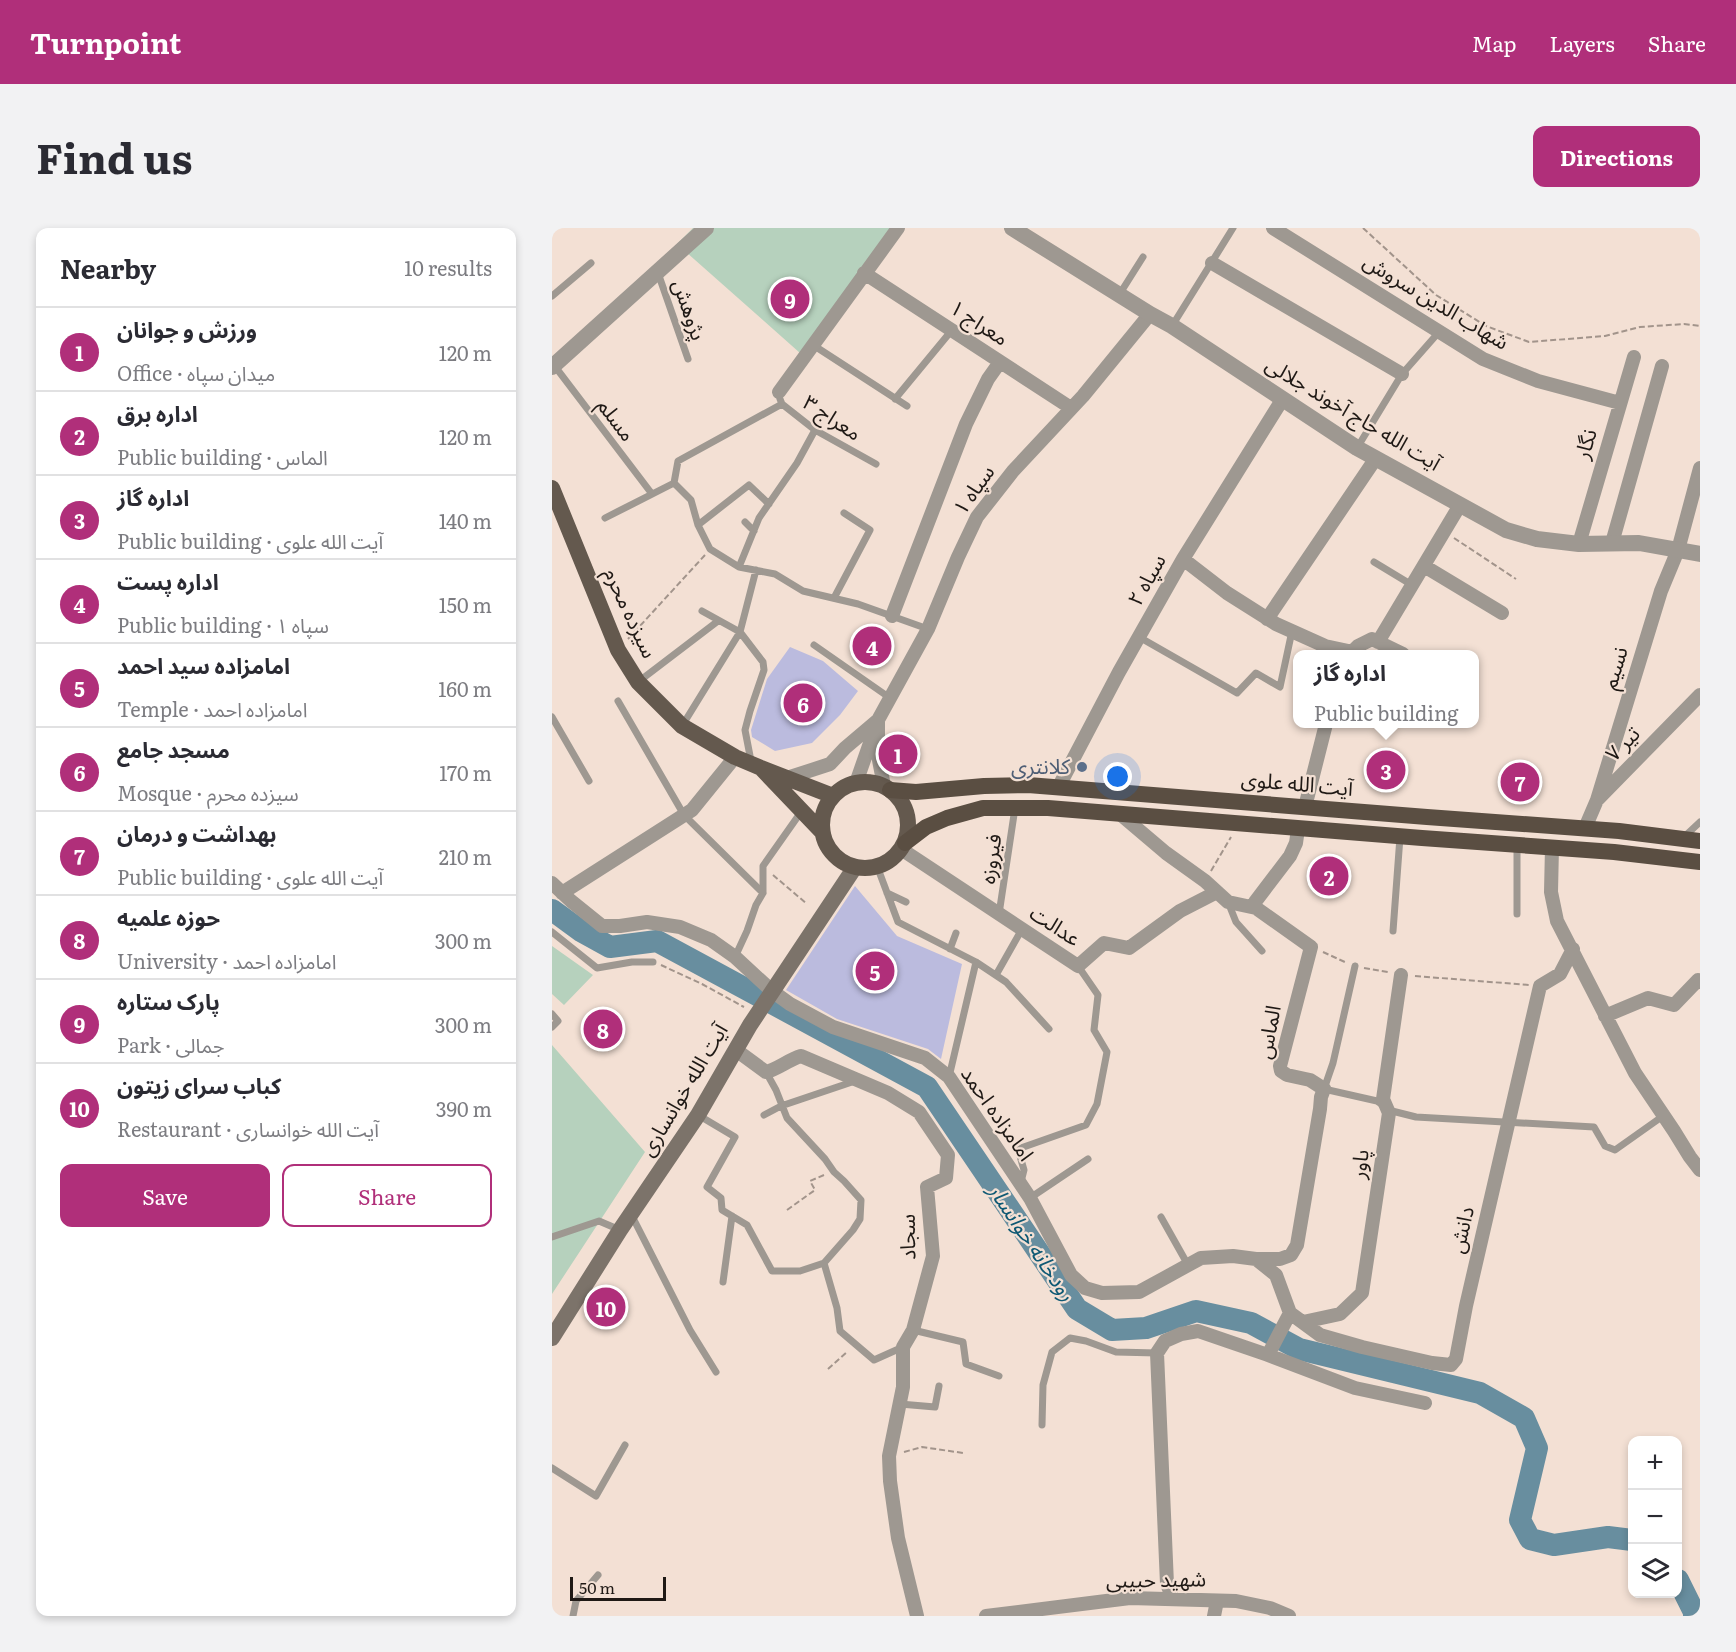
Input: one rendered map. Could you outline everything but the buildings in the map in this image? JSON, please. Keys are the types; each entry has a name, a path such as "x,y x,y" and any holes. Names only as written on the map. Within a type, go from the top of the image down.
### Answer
{"highway":[{"name":"آیت الله علوی","path":"887,788 916,792 1028,785 1585,828 1700,840"},
{"name":"آیت الله علوی","path":"903,846 926,827 947,818 983,808 1048,808 1614,852 1700,862"}],"main road":[{"name":"سیزده محرم","path":"552,488 618,650 638,682 682,726 735,757 833,796"},
{"path":"756,766 823,833"},
{"path":"870,782 887,788 899,798 905,808 908,831 903,846 890,860 877,866 855,867 843,862 827,844 823,833 827,804 844,787 856,783 870,782"},
{"name":"آیت الله خوانساری","path":"552,1338 620,1230 698,1115 757,1014 855,867"}],"street":[{"path":"553,365 706,228"},
{"path":"780,398 813,345 898,228"},
{"name":"آیت الله حاج آخوند جلالی","path":"1012,228 1172,326 1357,448 1506,530 1538,539 1579,544 1639,543 1700,554"},
{"name":"شهاب الدین سروش","path":"1273,228 1483,359 1538,381 1620,403"},
{"path":"1212,263 1402,374"},
{"name":"معراج ۱","path":"864,273 1071,408"},
{"name":"سپاه ۱","path":"878,720 928,629 977,517 1013,471 1071,408 1150,314"},
{"name":"نگار","path":"1579,544 1634,357"},
{"path":"892,616 966,424 988,379 1000,362"},
{"path":"1612,543 1662,366"},
{"name":"سپاه ۲","path":"1058,788 1183,559 1282,400"},
{"path":"1267,619 1377,458"},
{"name":"نسیم","path":"1597,800 1661,591 1678,550 1700,468"},
{"path":"1378,642 1460,505"},
{"path":"1183,559 1227,593 1267,619 1325,646 1340,650"},
{"path":"1424,566 1502,613"},
{"path":"1355,650 1372,639 1395,650"},
{"name":"۷ تیر","path":"1585,828 1597,800 1700,695"},
{"path":"787,778 830,764 844,748 878,720"},
{"path":"856,783 878,720"},
{"path":"878,720 878,755 887,788"},
{"path":"1305,807 1325,728"},
{"path":"557,888 692,810 735,757"},
{"path":"1120,814 1166,853 1205,881 1228,903 1256,908 1311,946"},
{"path":"1256,908 1255,903 1290,856 1296,843 1298,829"},
{"name":"عدالت","path":"903,846 1078,966 1104,943 1129,948 1180,911 1217,892"},
{"path":"1552,848 1551,892 1557,921 1635,1073 1700,1170"},
{"name":"امامزاده احمد","path":"557,888 602,926 647,922 680,927 711,940 735,957 772,991 790,1004 833,1027 925,1058 949,1077 1030,1198 1071,1275 1084,1288 1102,1293 1139,1292 1201,1258 1233,1256 1256,1259"},
{"name":"الماس","path":"1311,946 1280,1066 1281,1071 1287,1075 1310,1080 1324,1089"},
{"path":"1540,986 1560,974 1573,949"},
{"name":"پاور","path":"1303,1322 1340,1314 1362,1293 1389,1113 1383,1099 1401,975"},
{"path":"1605,1016 1648,998 1674,1005 1698,980 1700,982"},
{"name":"دانش","path":"1290,1313 1320,1335 1354,1345 1432,1364 1451,1365 1456,1359 1466,1306 1540,986"},
{"path":"736,1050 766,1072"},
{"name":"سجاد","path":"766,1072 775,1070 787,1061 801,1056 888,1093 919,1112 948,1155 946,1178 927,1186 933,1256 913,1330 903,1347"},
{"path":"1256,1259 1280,1259 1291,1255 1297,1245 1324,1089"},
{"path":"1256,1259 1276,1275 1290,1313 1268,1354"},
{"path":"1173,1599 1167,1584 1157,1353 1165,1341 1181,1334 1197,1331 1268,1354 1355,1388 1425,1403"},
{"path":"903,1347 903,1387 889,1456 890,1481 898,1538 917,1616"},
{"name":"شهید حبیبی","path":"986,1616 1130,1598 1236,1601 1270,1608 1289,1616"},
{"path":"1214,1616 1217,1601"}],"lane":[{"path":"1172,326 1233,228"},
{"path":"1119,295 1143,257"},
{"path":"552,296 591,263"},
{"name":"پژوهش","path":"658,271 688,359"},
{"path":"895,399 952,330"},
{"path":"1357,448 1402,374 1439,332"},
{"path":"813,345 907,406"},
{"name":"مسلم","path":"553,365 652,494"},
{"path":"674,483 678,460 780,398"},
{"name":"معراج ۳","path":"780,398 815,430 876,464"},
{"path":"739,567 759,518 797,463 815,430"},
{"path":"605,518 674,483"},
{"path":"674,483 691,500 698,525 710,549 739,567 775,574 803,591 858,604 928,629"},
{"path":"698,525 749,485 769,504"},
{"path":"834,598 870,530 844,513"},
{"path":"746,522 754,531"},
{"path":"1374,562 1412,585"},
{"path":"682,726 740,632 756,570"},
{"path":"702,611 740,632 763,662 764,666 746,730 756,766"},
{"path":"638,682 718,621"},
{"path":"1139,637 1237,693 1256,673 1280,687 1292,631"},
{"path":"814,645 890,698"},
{"path":"618,701 684,815 762,893"},
{"path":"552,717 589,781"},
{"name":"فیروزه","path":"999,914 1015,808"},
{"path":"735,957 762,893 763,866 802,811"},
{"path":"1683,838 1700,822"},
{"path":"1393,931 1400,837"},
{"path":"1517,845 1517,914"},
{"path":"877,866 898,922 976,962 1006,982 1049,1029"},
{"path":"886,893 906,903"},
{"path":"1228,903 1236,922 1262,951"},
{"path":"996,975 1022,929"},
{"path":"552,932 597,968 632,962 653,962"},
{"path":"950,949 956,933"},
{"path":"949,1077 976,962"},
{"path":"1020,1184 1024,1170 1018,1149 1086,1125 1097,1104 1107,1052 1094,1030 1098,995 1078,966"},
{"path":"1356,966 1333,1063 1324,1089 1377,1101 1392,1111 1416,1117 1594,1127 1605,1146 1615,1150 1663,1116"},
{"path":"552,1014 558,1021 552,1027"},
{"path":"698,1115 735,1137 707,1187 721,1198 723,1210 747,1225 772,1271 800,1271 824,1263 854,1230 860,1219 861,1200 787,1118 766,1072"},
{"path":"765,1115 781,1106 858,1080"},
{"path":"1030,1198 1088,1160"},
{"path":"632,1215 690,1330 716,1372"},
{"path":"723,1282 732,1216"},
{"path":"1161,1217 1188,1265"},
{"path":"552,1237 599,1221 620,1230"},
{"path":"824,1263 837,1308 840,1331 874,1360 903,1347"},
{"path":"913,1330 963,1342 966,1364 999,1376"},
{"path":"1042,1425 1043,1385 1052,1352 1070,1338 1116,1352 1157,1353"},
{"path":"900,1404 935,1407 939,1386"},
{"path":"552,1468 596,1496 625,1445"},
{"path":"574,1615 576,1601 598,1575"}],"path":[{"path":"1363,228 1436,295 1486,326 1529,342 1605,336 1641,327 1684,324 1700,326"},
{"path":"1444,531 1516,579"},
{"path":"618,650 710,549"},
{"path":"1205,881 1238,824"},
{"path":"763,866 807,904"},
{"path":"1311,946 1356,966 1401,975 1540,986"},
{"path":"653,962 702,984 757,1014"},
{"path":"788,1210 815,1190 810,1181 834,1172"},
{"path":"828,1369 856,1345"},
{"path":"889,1456 922,1447 963,1453"}],"green space":[{"path":"693,228 896,228 800,353 677,244"},
{"path":"552,946 593,975 564,1005 552,994"},
{"path":"552,1045 645,1152 552,1294"}],"waterway":[{"name":"رودخانه خوانسار","path":"552,910 581,931 610,947 657,941 927,1087 1077,1309 1112,1330 1146,1328 1196,1311 1251,1323 1299,1349 1480,1393 1524,1418 1537,1448 1520,1520 1530,1539 1554,1545 1608,1537 1628,1540"},
{"name":"رودخانه خوانسار","path":"1682,1588 1694,1616"}],"place":[{"name":"پارک ستاره","path":"790,299"},
{"name":"اداره پست","path":"872,646"},
{"name":"مسجد جامع","path":"803,703"},
{"name":"ورزش و جوانان","path":"898,754"},
{"name":"کلانتری","path":"1082,767"},
{"name":"اداره گاز","path":"1386,770"},
{"name":"بهداشت و درمان","path":"1520,782"},
{"name":"اداره برق","path":"1329,876"},
{"name":"امامزاده سید احمد","path":"875,971"},
{"name":"حوزه علمیه","path":"603,1029"},
{"name":"کباب سرای زیتون","path":"606,1307"}]}
